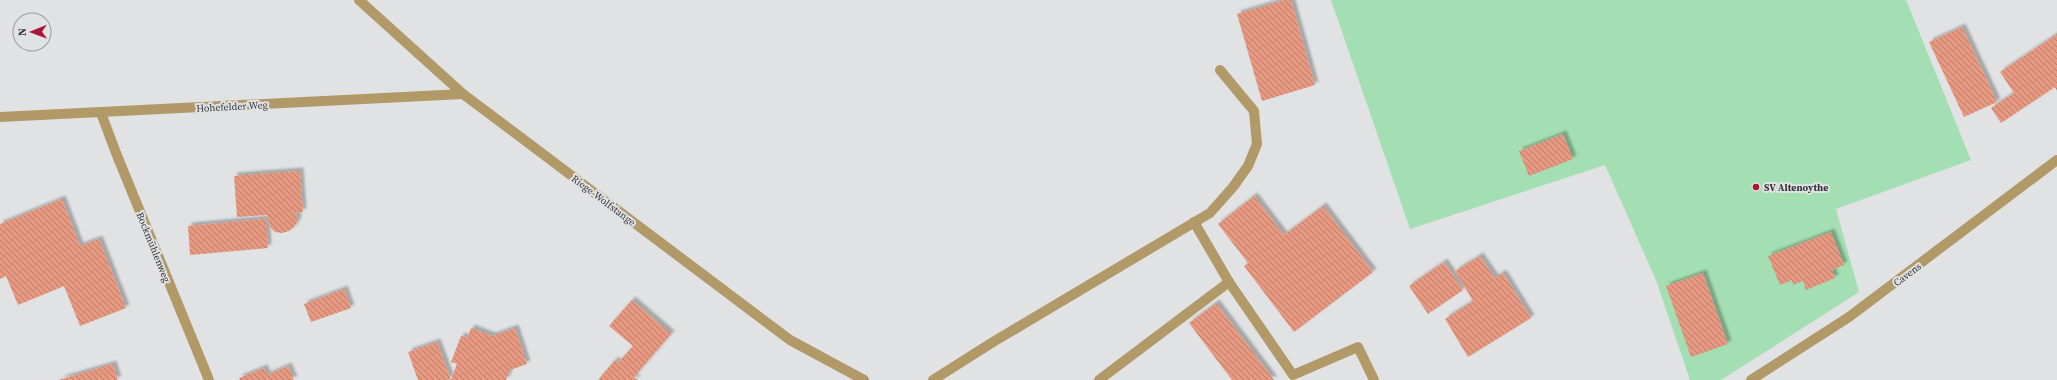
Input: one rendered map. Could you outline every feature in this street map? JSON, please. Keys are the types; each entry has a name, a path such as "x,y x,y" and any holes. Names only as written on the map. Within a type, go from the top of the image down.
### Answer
{"street":[{"name":"Riege-Wolfstange","path":"359,0 463,94 790,340 864,380"},
{"path":"933,380 993,342 1210,213 1234,186 1248,166 1258,144 1254,111 1220,70"},
{"name":"Hohefelder Weg","path":"0,117 463,94"},
{"name":"Bockmühlenweg","path":"101,113 209,380"},
{"name":"Cavens","path":"1752,380 1849,317 2057,160"},
{"path":"1194,222 1229,282 1293,375 1358,347 1374,380"},
{"path":"1099,380 1229,282"}],"green space":[{"name":"SV Altenoythe","path":"1331,0 1906,0 1971,160 1836,209 1859,292 1721,380 1690,380 1656,280 1605,165 1410,229"}],"building":[{"path":"1285,0 1291,0 1315,85 1262,101 1237,14"},
{"path":"1962,27 1997,102 1964,117 1929,42"},
{"path":"2057,34 2057,91 2055,87 2001,123 1991,108 2014,93 2000,72"},
{"path":"1563,134 1573,159 1529,176 1519,151"},
{"path":"300,171 303,212 296,212 298,220 294,227 289,231 282,233 275,232 270,227 267,215 237,217 234,176"},
{"path":"1254,196 1284,235 1323,206 1373,272 1294,332 1244,266 1248,263 1218,224"},
{"path":"62,199 80,246 99,239 126,308 80,326 64,286 18,305 6,276 0,279 0,224"},
{"path":"266,219 268,248 190,255 188,226"},
{"path":"1831,232 1844,265 1832,270 1835,278 1806,290 1803,281 1793,285 1792,280 1780,285 1768,256"},
{"path":"1480,256 1495,278 1503,273 1531,318 1468,357 1445,319 1473,301 1455,271"},
{"path":"1444,262 1463,290 1428,314 1409,286"},
{"path":"1703,273 1728,344 1691,357 1666,286"},
{"path":"344,289 351,308 311,322 304,304"},
{"path":"632,300 671,334 634,377 638,380 598,380 615,360 618,363 633,346 609,326"},
{"path":"1216,303 1274,380 1232,380 1189,323"},
{"path":"471,328 492,336 515,328 527,364 510,370 506,380 451,380 457,364 451,362 461,336 467,338"},
{"path":"437,342 451,380 418,380 408,352"},
{"path":"113,364 118,380 58,380"},
{"path":"288,366 294,380 240,380 239,378 264,368 267,375"}],"place":[{"name":"SV Altenoythe","path":"1756,187"}]}
